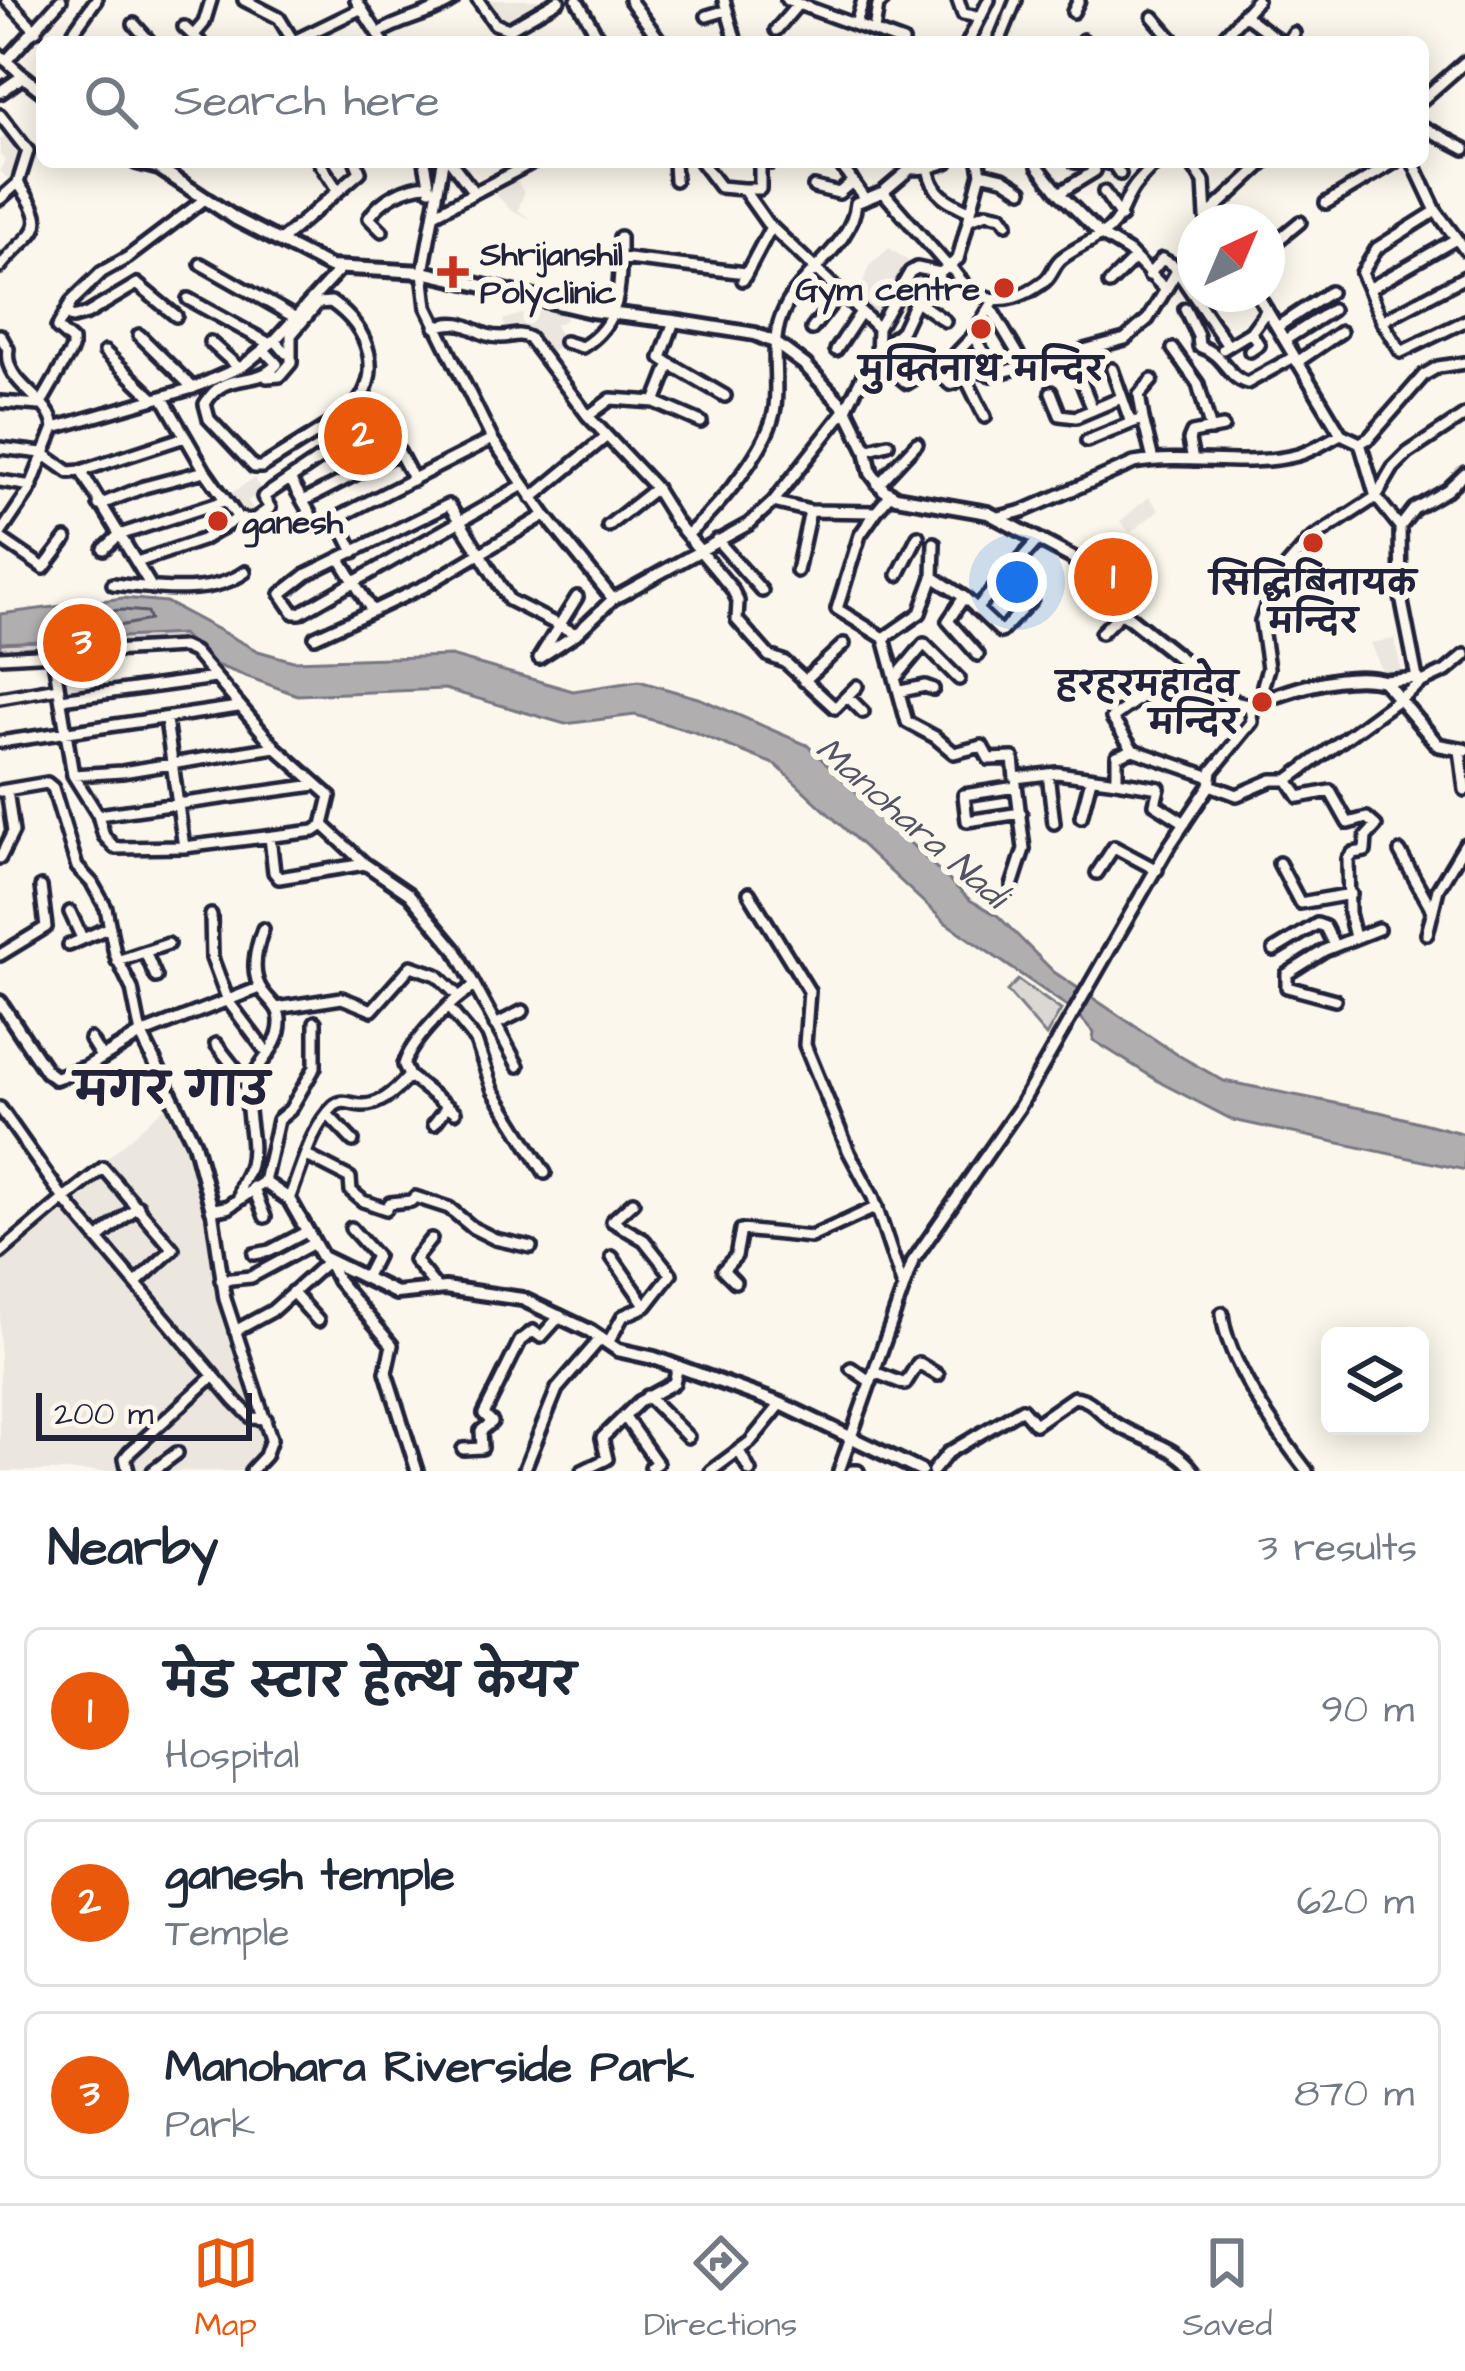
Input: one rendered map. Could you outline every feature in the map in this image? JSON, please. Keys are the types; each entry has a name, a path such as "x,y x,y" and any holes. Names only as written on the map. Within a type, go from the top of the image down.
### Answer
{"main road":[{"path":"0,92 23,76 36,86"},
{"path":"167,168 205,199 279,242 340,269 368,266 422,272 591,311 775,341 847,409 878,485 890,495 999,517 1073,558 1122,613 1237,703 1250,706 1347,678 1384,681 1438,745 1462,750"},
{"path":"0,1002 50,1076 60,1077 102,1058 141,1034 194,1142 212,1210 228,1207 259,1185 290,1199 309,1238 328,1261 365,1278 404,1294 437,1288 503,1294 560,1316 630,1355 678,1366 781,1404 921,1471"}],"street":[{"path":"7,0 36,31"},
{"path":"23,76 3,58 36,31 61,0"},
{"path":"72,36 96,0"},
{"path":"192,35 204,23 211,0"},
{"path":"244,0 279,19 289,36"},
{"path":"383,36 397,22 435,13 453,0"},
{"path":"478,0 495,24 503,27 518,27 559,0"},
{"path":"577,0 598,36"},
{"path":"630,0 657,36"},
{"path":"856,24 862,0"},
{"path":"874,30 878,5 884,0"},
{"path":"958,0 963,14 980,17"},
{"path":"971,36 989,0"},
{"path":"1001,36 1016,0"},
{"path":"1224,36 1257,0"},
{"path":"1073,12 1082,1"},
{"path":"776,30 793,2 889,36"},
{"path":"303,36 361,3 380,36"},
{"path":"707,16 725,5 734,36"},
{"path":"1244,14 1283,36"},
{"path":"1153,16 1170,36"},
{"path":"134,24 145,36"},
{"path":"502,36 503,27"},
{"path":"518,27 519,36"},
{"path":"318,28 322,36"},
{"path":"1429,94 1462,69"},
{"path":"0,115 28,152 18,182 0,199"},
{"path":"0,135 9,127"},
{"path":"1429,132 1465,149"},
{"path":"323,168 338,191"},
{"path":"279,242 360,172 358,168"},
{"path":"426,168 436,198"},
{"path":"445,168 422,272 427,307 492,439 544,515 613,598"},
{"path":"452,168 472,191"},
{"path":"434,214 520,168"},
{"path":"674,168 675,180"},
{"path":"706,168 721,187 743,189 760,189 760,168"},
{"path":"843,168 865,200"},
{"path":"688,534 719,507 772,421 775,341 782,313 814,270 846,242 856,203 883,192 910,169 928,168 940,197 970,216 992,213 1007,223"},
{"path":"577,597 539,658 576,634 613,598 748,524 772,502 847,409 877,352 902,330 921,290 932,292 958,259 980,168 1022,190"},
{"path":"1040,168 1101,235 1135,258 1162,286 1168,286"},
{"path":"1059,193 1095,171 1090,168"},
{"path":"1116,168 1120,174"},
{"path":"992,304 1035,286 1051,275 1058,261 1101,235 1121,217 1130,192 1151,168"},
{"path":"1194,168 1204,182 1206,204"},
{"path":"1223,204 1259,168"},
{"path":"1326,202 1386,168"},
{"path":"1416,168 1436,211 1465,250"},
{"path":"814,187 838,193 853,181"},
{"path":"0,267 38,229 37,212 18,182"},
{"path":"382,231 369,218 374,209 404,189 428,185"},
{"path":"743,189 772,227 878,328"},
{"path":"883,192 947,270 992,304 1018,354"},
{"path":"1104,192 1121,217"},
{"path":"40,405 72,349 72,341 57,328 72,301 102,272 205,199"},
{"path":"1436,211 1377,248 1362,272 1401,352 1465,320"},
{"path":"1285,234 1300,222"},
{"path":"620,258 744,276 772,227"},
{"path":"565,342 582,346 593,340 616,313 620,237"},
{"path":"1369,290 1456,238"},
{"path":"1109,284 1135,258"},
{"path":"1149,274 1162,260 1177,268"},
{"path":"201,264 296,318"},
{"path":"947,270 917,268 910,272 878,328 877,352 907,383 933,367 950,384 969,373 985,355 973,336"},
{"path":"54,428 193,388 239,368 270,344 340,269"},
{"path":"969,373 991,375 1125,339 1148,319 1177,271"},
{"path":"1382,321 1465,277"},
{"path":"68,314 72,318 87,314 137,284 176,316"},
{"path":"1277,326 1330,292"},
{"path":"812,329 839,294"},
{"path":"188,299 289,352"},
{"path":"916,300 945,321"},
{"path":"331,302 352,316 374,365 360,401 350,412 254,467 209,419 205,404 217,387 241,376 262,377 280,376 291,363 291,335 318,303 331,302"},
{"path":"953,358 992,304"},
{"path":"1285,340 1332,310"},
{"path":"836,350 861,312"},
{"path":"1187,312 1199,346 1217,352 1238,380 1247,383 1341,332"},
{"path":"1206,312 1228,346"},
{"path":"1217,352 1251,332 1266,312"},
{"path":"1268,312 1341,434 1360,443 1376,497 1400,527 1401,597 1419,680"},
{"path":"674,321 661,358 725,396"},
{"path":"435,327 459,322 500,337 526,335 587,416 656,488 731,589 738,601 737,620 769,656 785,662 835,708 857,686"},
{"path":"1250,350 1259,345 1251,332"},
{"path":"0,334 8,350 3,357 53,417 54,428 32,486 6,516 0,536 44,568 66,539"},
{"path":"140,335 193,388"},
{"path":"210,342 239,368"},
{"path":"270,344 277,364"},
{"path":"1173,349 1198,384 1210,430"},
{"path":"105,352 158,399 238,518 252,521 270,508 262,497 374,423 415,480"},
{"path":"262,377 289,352"},
{"path":"1070,353 1093,410"},
{"path":"1360,443 1424,375 1438,367 1465,363"},
{"path":"656,402 670,364"},
{"path":"1112,369 1121,398 1137,421 1153,460"},
{"path":"969,373 985,417"},
{"path":"1137,421 1138,395 1152,380"},
{"path":"1051,392 1060,415 1076,417 1121,398"},
{"path":"587,416 611,399 656,402 701,422"},
{"path":"0,401 40,405"},
{"path":"1264,700 1268,668 1261,621 1277,578 1310,539 1376,497 1408,453 1465,415"},
{"path":"1087,441 1137,421"},
{"path":"1193,460 1192,434 1223,427"},
{"path":"999,517 1122,467 1153,460 1257,462 1301,454 1341,434"},
{"path":"532,498 607,436"},
{"path":"0,448 42,453 64,470 81,471 185,437"},
{"path":"290,479 316,524 338,518 492,439"},
{"path":"878,485 917,443"},
{"path":"866,450 889,444"},
{"path":"302,501 399,452"},
{"path":"81,471 152,588"},
{"path":"99,505 205,471"},
{"path":"1400,527 1414,509 1465,473"},
{"path":"0,481 32,486"},
{"path":"523,485 460,523 388,565 296,614 281,594 307,574 448,506 460,523 505,596 516,607 576,634"},
{"path":"608,526 656,488"},
{"path":"890,495 860,535 837,609 884,638 913,728 935,736 954,753 982,746 989,759 1013,758 1024,849 1022,868 1012,886"},
{"path":"104,549 119,535 224,502"},
{"path":"772,502 810,511 876,512"},
{"path":"797,571 810,511"},
{"path":"315,637 479,554 544,515"},
{"path":"136,562 202,540 238,518"},
{"path":"338,518 354,552"},
{"path":"898,575 918,536"},
{"path":"717,540 762,591"},
{"path":"976,609 1038,540"},
{"path":"375,541 388,565"},
{"path":"884,638 914,621 933,577 934,543"},
{"path":"340,559 372,611"},
{"path":"113,584 223,586 245,572"},
{"path":"933,577 964,597 1001,632 1030,604 1030,596 1007,576"},
{"path":"964,597 948,616 978,655"},
{"path":"1101,633 1122,613"},
{"path":"935,652 958,633"},
{"path":"804,681 844,644"},
{"path":"898,675 922,645 935,652 958,679"},
{"path":"0,657 53,654 183,647 194,652 275,747 330,796 323,825 314,831 184,847 115,848 73,775 53,654"},
{"path":"1384,681 1419,680 1446,671 1465,655"},
{"path":"1188,664 1112,718 1132,750 1238,795 1272,780 1288,780 1419,680"},
{"path":"0,698 215,678"},
{"path":"901,691 933,689"},
{"path":"847,697 863,712"},
{"path":"0,742 238,706"},
{"path":"839,1471 918,1252 995,1146 1185,823 1252,722 1250,706"},
{"path":"166,719 184,847"},
{"path":"73,775 275,747"},
{"path":"1117,781 1117,756 1132,750"},
{"path":"1462,750 1465,790"},
{"path":"1048,774 1054,823"},
{"path":"1021,813 967,821 964,795 1048,774 1117,781 1159,788 1154,804 1185,823"},
{"path":"1081,817 1091,779"},
{"path":"1288,780 1299,797 1330,790 1348,824 1367,818 1374,822 1376,830 1366,837 1365,850 1348,859 1349,913 1355,937"},
{"path":"0,858 13,832 3,791 47,783 53,788 73,857 100,894 117,961 132,989 141,1034 259,988"},
{"path":"98,815 314,785"},
{"path":"323,825 365,865 409,894 454,949 518,1066"},
{"path":"271,837 274,872 279,878 365,865"},
{"path":"1427,934 1432,908 1465,844"},
{"path":"1097,873 1114,847 1157,870"},
{"path":"1400,852 1432,908"},
{"path":"1280,862 1300,903 1351,893"},
{"path":"0,955 46,927 41,887"},
{"path":"749,893 809,991 805,1045 877,1207 903,1286"},
{"path":"70,912 82,938"},
{"path":"211,915 212,958 228,1001 267,1053"},
{"path":"1274,950 1317,924 1325,927 1334,945"},
{"path":"70,945 110,927"},
{"path":"240,1199 239,1188 251,1159 246,1112 249,1086 280,1028 277,1008 259,988 255,962 263,929"},
{"path":"1335,1000 1293,992 1288,974 1334,945 1378,929"},
{"path":"117,961 168,944"},
{"path":"146,952 155,977"},
{"path":"277,1008 342,998 372,1010 411,966 437,975 458,996"},
{"path":"434,1124 451,1110 410,1076 404,1065 407,1054 458,996 474,987"},
{"path":"448,1007 476,1041 493,1090 545,1173"},
{"path":"495,1025 523,1011"},
{"path":"265,1216 259,1185 278,1120 290,1110 315,1067 315,1022"},
{"path":"90,1039 102,1058"},
{"path":"216,1044 249,1086"},
{"path":"290,1199 311,1137 333,1106 342,1102 364,1106 387,1097 410,1076"},
{"path":"0,1108 64,1199 213,1376 253,1418 266,1419"},
{"path":"329,1116 353,1141"},
{"path":"307,1156 341,1171 350,1178 351,1191 376,1207 386,1210 389,1203 415,1197 445,1205 495,1239 531,1246"},
{"path":"0,1253 106,1168 172,1251 136,1283"},
{"path":"524,1471 557,1389 623,1316 646,1306 670,1274 644,1240 612,1221 633,1202"},
{"path":"98,1239 138,1206"},
{"path":"735,1282 723,1270 736,1256 741,1230 811,1237 877,1207"},
{"path":"212,1210 221,1280 272,1439 251,1471"},
{"path":"351,1228 376,1256 365,1278"},
{"path":"221,1280 251,1277 309,1238"},
{"path":"254,1254 309,1238"},
{"path":"431,1239 414,1260 437,1288"},
{"path":"612,1257 646,1306"},
{"path":"235,1330 272,1311 328,1261 338,1281 392,1345 386,1372 417,1471"},
{"path":"292,1292 319,1321"},
{"path":"1222,1313 1223,1328 1240,1363 1306,1471"},
{"path":"463,1449 482,1448 481,1431 492,1422 484,1414 520,1341 533,1331 545,1335 560,1316"},
{"path":"851,1368 905,1384 918,1364 938,1375"},
{"path":"582,1471 596,1468 608,1457 602,1438 647,1396 674,1382 678,1366"},
{"path":"128,1471 125,1458 129,1453 213,1376"},
{"path":"647,1396 688,1437"},
{"path":"933,1471 948,1453 1022,1408 1035,1424 1080,1397 1114,1424 1176,1453 1194,1471"},
{"path":"716,1470 781,1404"},
{"path":"624,1416 657,1463 651,1467"},
{"path":"739,1451 750,1471"},
{"path":"153,1471 177,1453"}],"shaded area":[{"path":"485,0 544,0 514,22 495,14"},
{"path":"8,132 24,148 22,166 11,182 0,171 5,160 0,155 0,140"},
{"path":"514,174 524,193 518,210 531,219 511,210 490,188"},
{"path":"889,248 913,264 876,323 855,304 869,266"},
{"path":"528,301 563,307 566,320 555,325 565,343 547,355 532,336 509,338 503,320 527,312"},
{"path":"254,478 262,491 248,501 257,514 247,516 230,494"},
{"path":"1149,497 1159,510 1130,533 1120,521"},
{"path":"185,634 193,643 0,653 0,643"},
{"path":"1394,639 1401,667 1397,673 1384,675 1370,643"},
{"path":"1018,980 1061,1010 1046,1036 1007,991"},
{"path":"168,1104 199,1179 214,1276 266,1436 265,1449 248,1471 0,1471 0,1255"}],"water":[{"path":"123,598 166,602 258,651 293,661 451,656 573,691 639,681 701,699 807,745 970,900 998,916 1054,972 1178,1055 1224,1081 1465,1134 1465,1170 1233,1120 1163,1084 1093,1040 1094,1033 1077,1013 946,923 776,765 694,732 635,715 565,724 445,689 297,695 210,663 182,634 0,643 0,614"}],"place":[{"name":"Shrijanshil Polyclinic","path":"453,272"},
{"name":"Gym centre","path":"1004,288"},
{"name":"मुक्तिनाथ मन्दिर","path":"981,329"},
{"name":"ganesh temple","path":"363,436"},
{"name":"ganesh","path":"218,521"},
{"name":"सिद्धिबिनायक मन्दिर","path":"1313,543"},
{"name":"मेड स्टार हेल्थ केयर","path":"1113,577"},
{"name":"Manohara Riverside Park","path":"82,643"},
{"name":"हरहरमहादेव मन्दिर","path":"1262,702"}],"district":[{"name":"मगर गाउ","path":"172,1089"}],"water label":[{"name":"Manohara Nadi","path":"913,821"}]}
